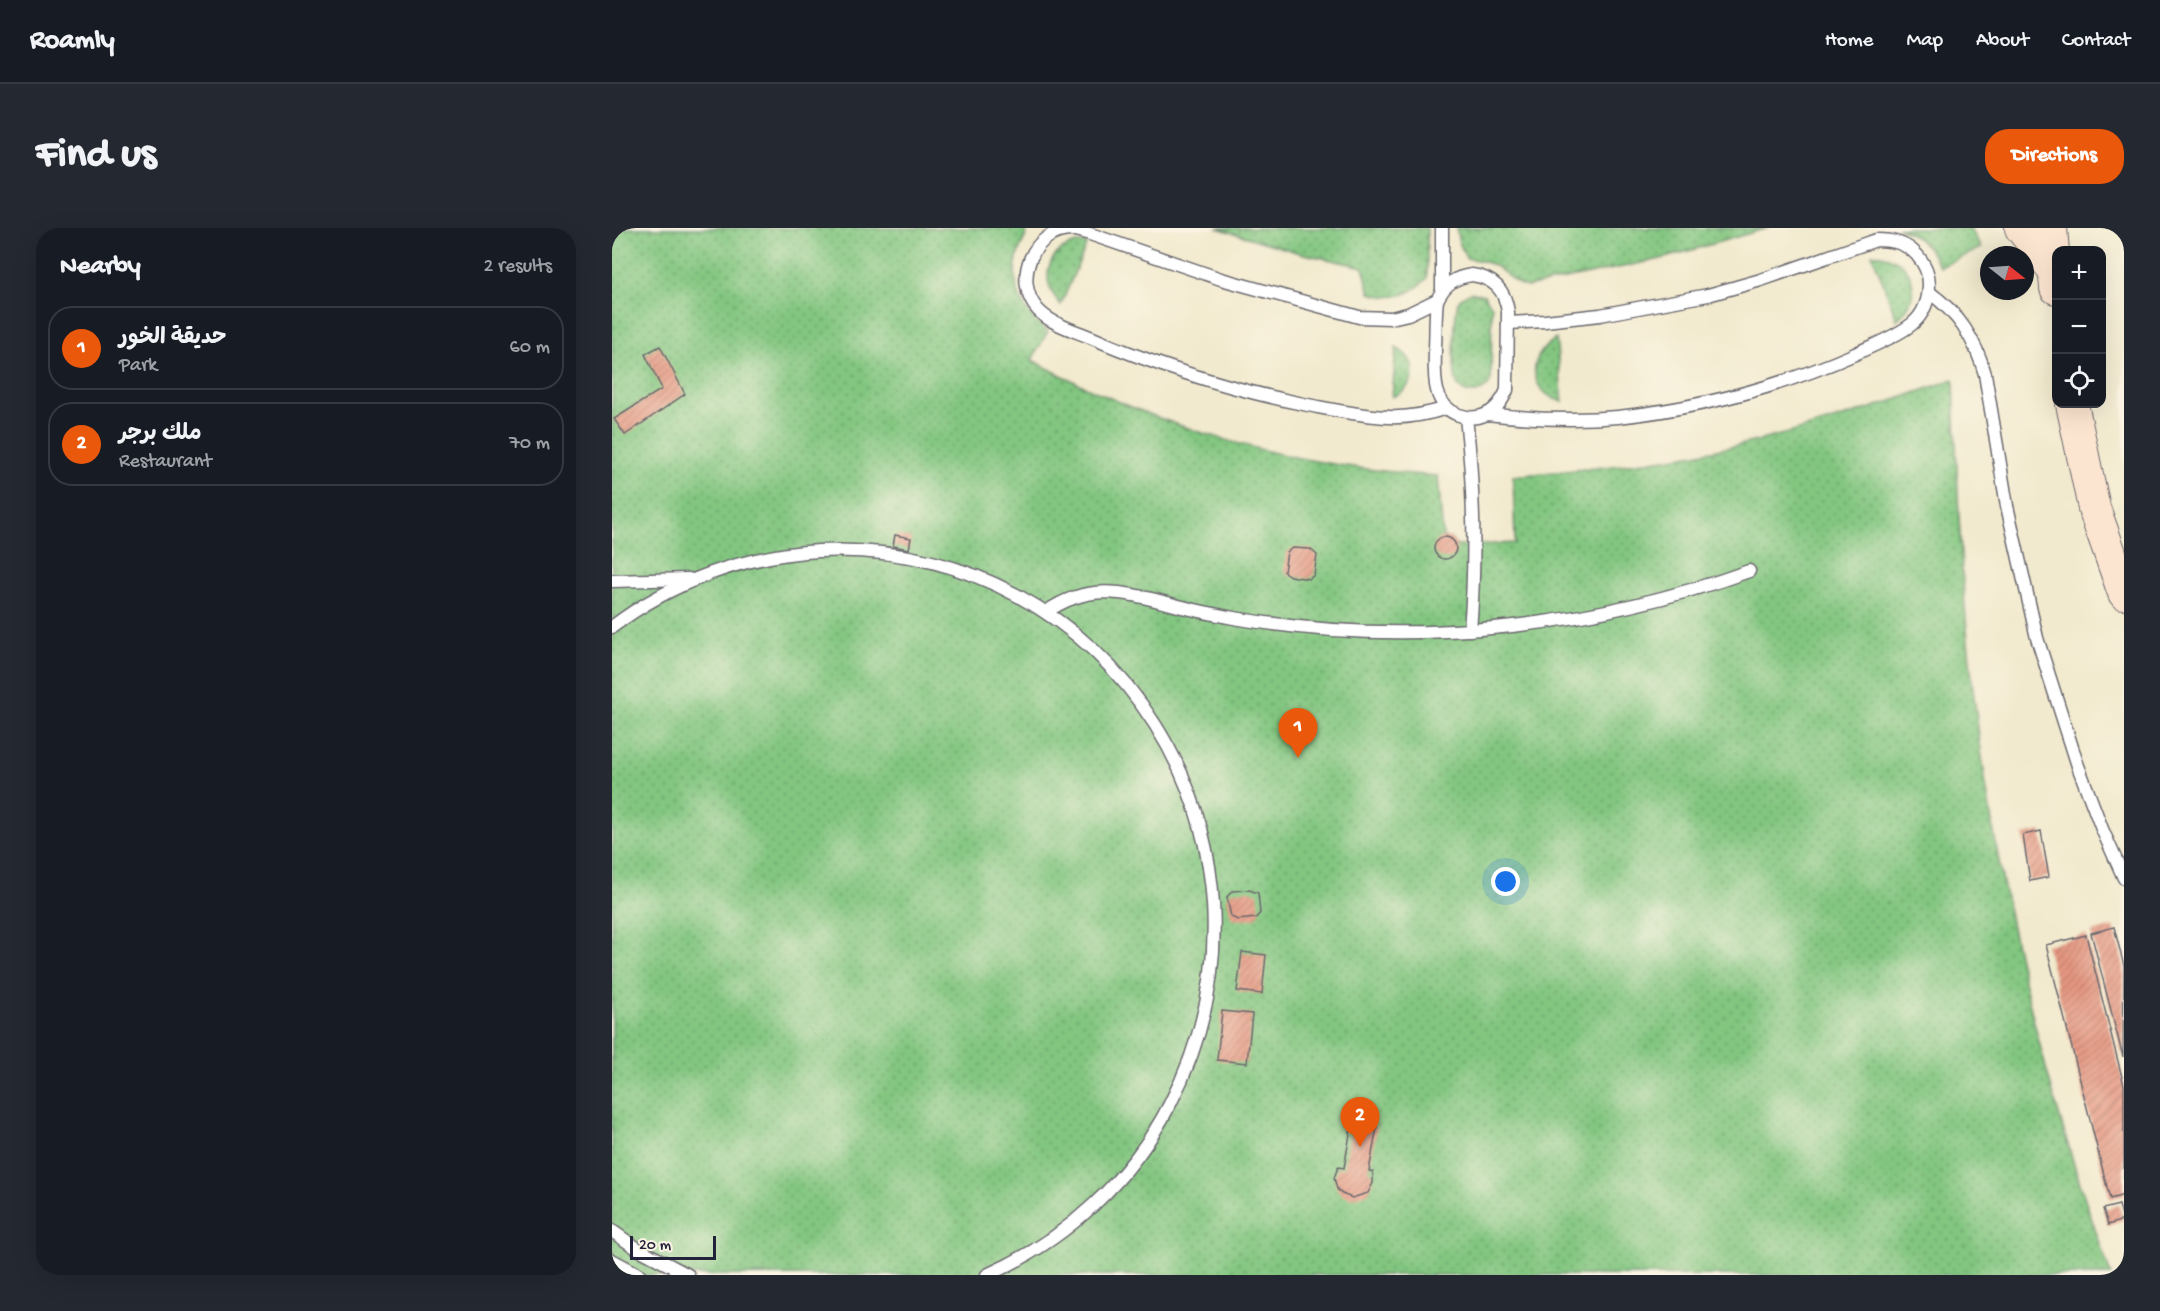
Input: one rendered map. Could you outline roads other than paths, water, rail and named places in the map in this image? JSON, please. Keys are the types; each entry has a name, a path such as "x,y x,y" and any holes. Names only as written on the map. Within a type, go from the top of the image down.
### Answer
{"main road":[{"path":"2021,228 2052,274"},
{"path":"2051,228 2052,246"},
{"path":"2073,408 2094,508 2124,593"}],"lane":[{"path":"1442,228 1440,295 1435,380 1436,390 1440,400 1447,408 1456,414 1477,418 1496,409 1507,390 1507,300 1494,282 1484,276 1472,274 1461,276 1450,282 1440,295 1408,314 1391,318 1359,317 1221,279 1087,233 1060,230 1045,240 1032,254 1026,277 1031,300 1047,318 1167,367 1280,399 1337,411 1390,417 1428,414 1447,408"},
{"path":"1486,414 1531,419 1616,417 1680,408 1743,394 1825,367 1912,324 1921,315 1926,304 1929,280 1926,268 1911,249 1894,241 1876,240 1761,280 1708,295 1600,315 1508,323"},
{"path":"1929,292 1943,302 1960,320 1980,357 1985,374 2007,506 2037,638 2078,766 2124,878"},
{"path":"1466,417 1471,459 1474,534 1470,630"},
{"path":"612,627 659,596 694,579 729,567 792,553 838,550 870,552 933,562 964,571 992,583 1046,612 1075,633 1126,684 1148,713 1180,770 1195,805 1210,866 1214,897 1213,963 1201,1027 1187,1072 1160,1124 1138,1156 1105,1194 1053,1239 1019,1260 987,1275"},
{"path":"1046,612 1059,603 1088,592 1119,592 1216,615 1300,627 1392,633 1470,630 1548,622 1614,610 1688,592 1749,571"},
{"path":"612,581 694,579"},
{"path":"612,1231 635,1247 688,1275"},
{"path":"612,1260 640,1275"}],"place":[{"name":"حديقة الخور","path":"1298,758"},
{"name":"ملك برجر","path":"1360,1147"}]}
